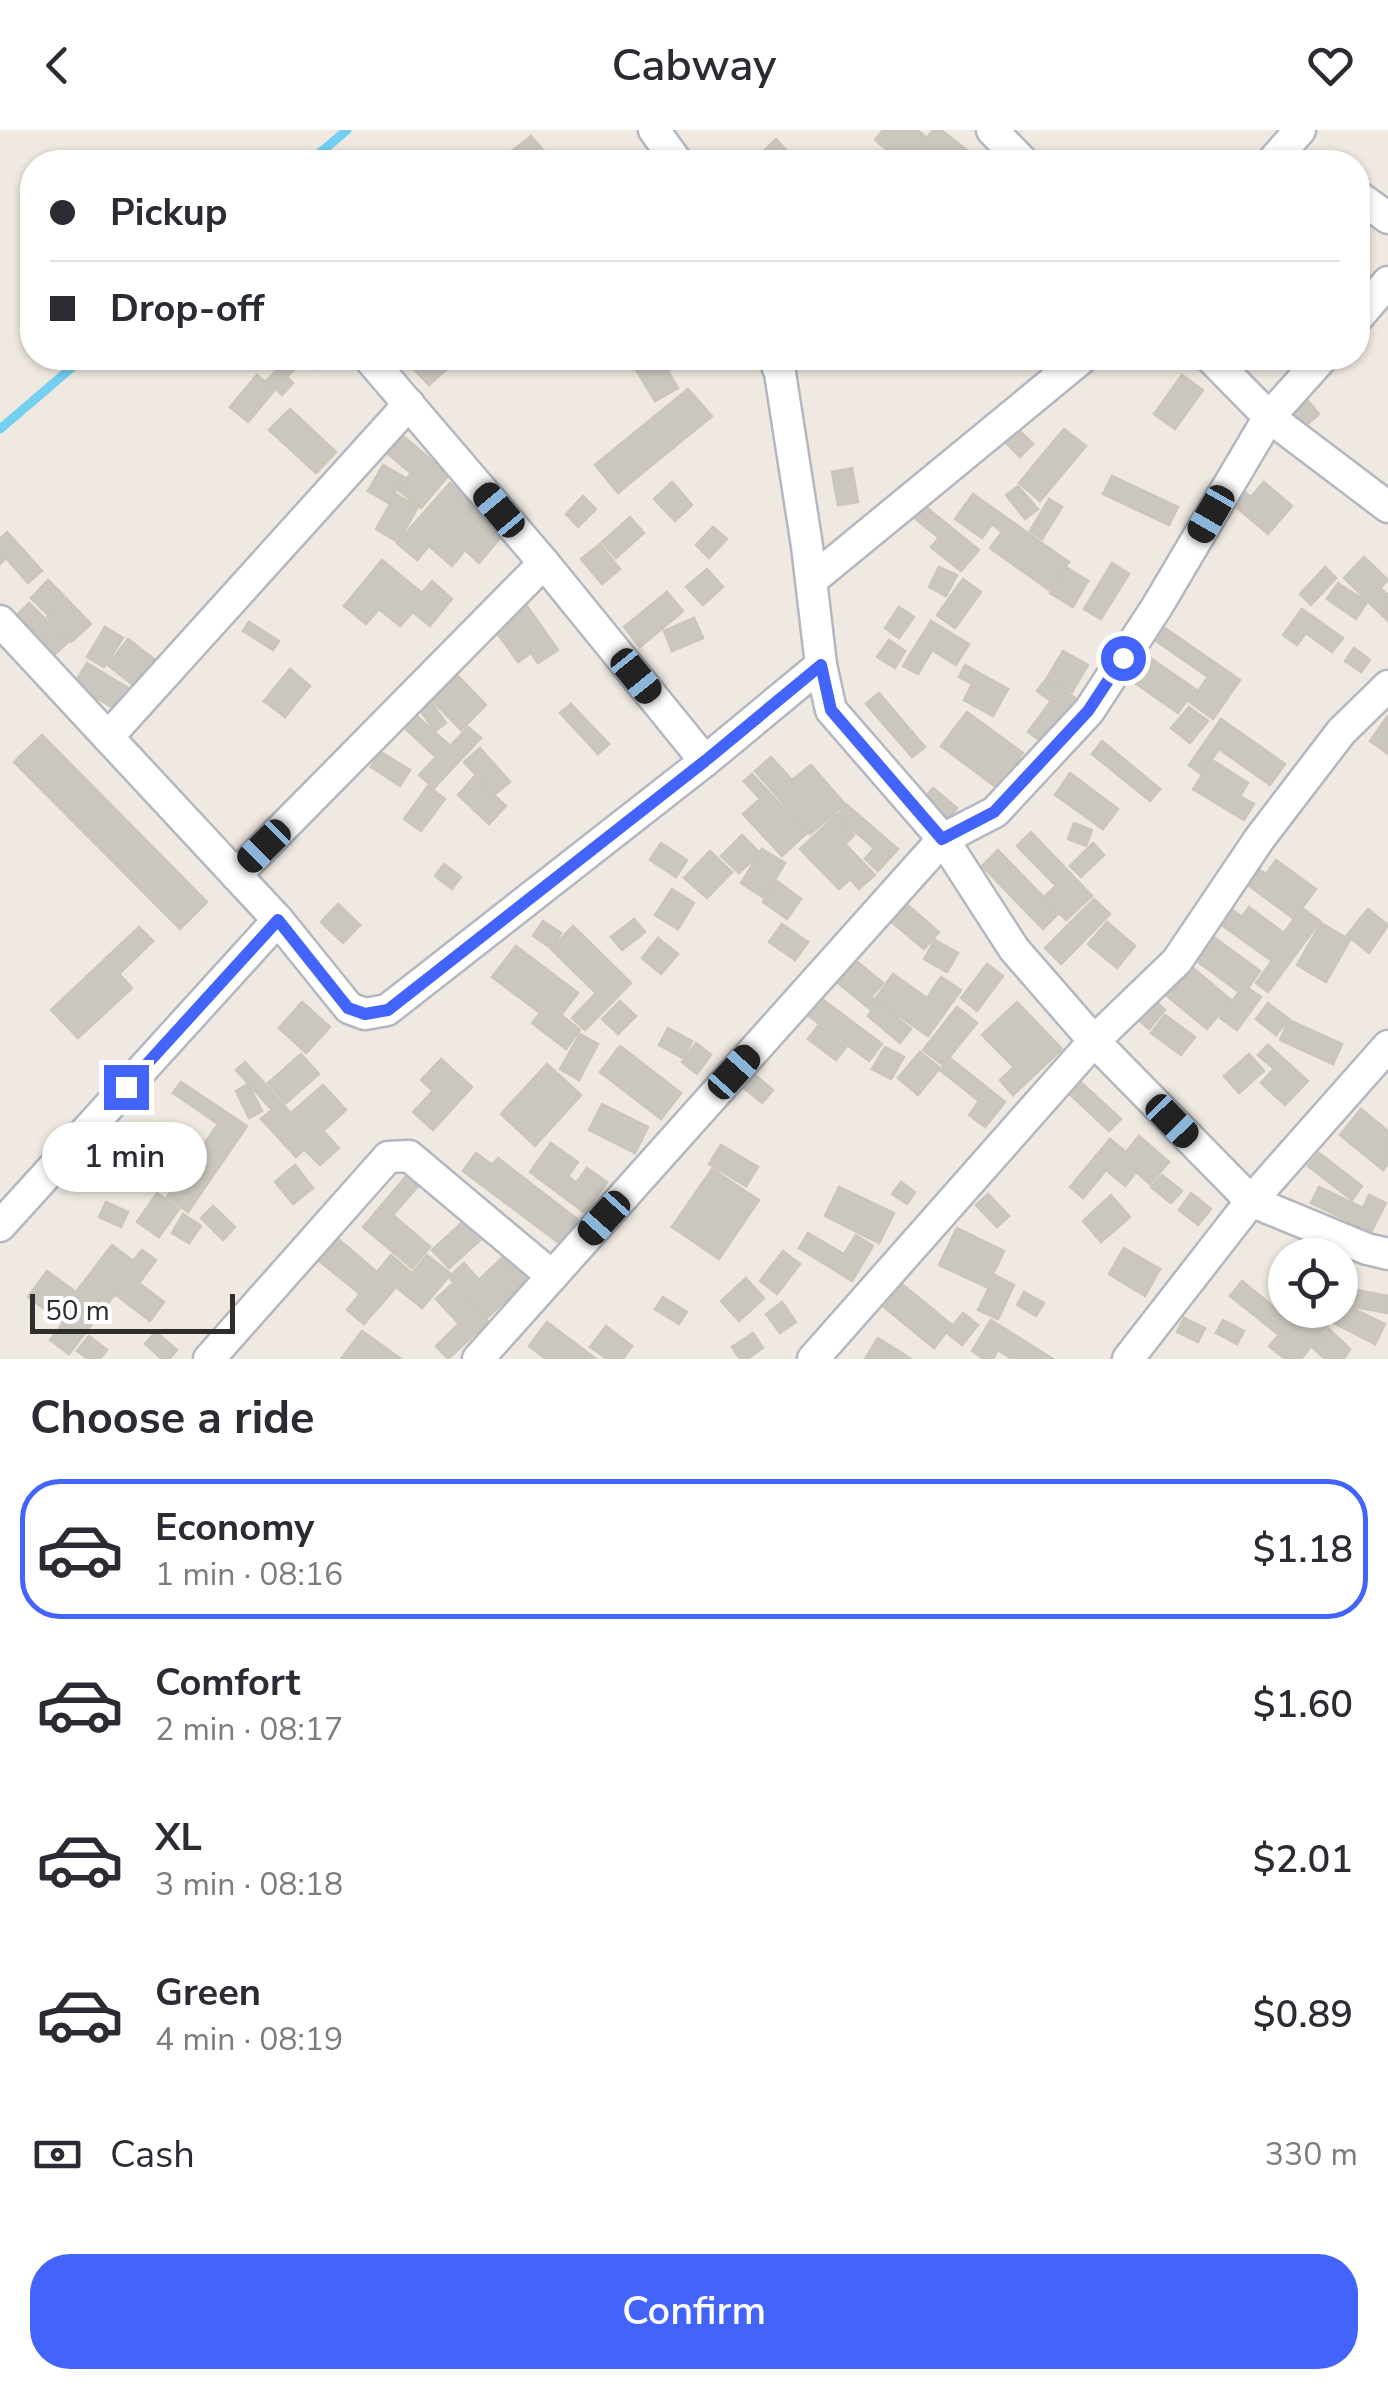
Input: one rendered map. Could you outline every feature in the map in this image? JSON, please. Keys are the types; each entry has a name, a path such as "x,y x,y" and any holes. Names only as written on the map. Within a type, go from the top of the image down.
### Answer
{"street":[{"path":"992,130 1011,150"},
{"path":"1370,303 1388,282"},
{"path":"379,370 705,761"},
{"path":"779,370 812,580 821,665 831,710 942,839 1014,949 1094,1041 1251,1201 1366,1249 1388,1254"},
{"path":"812,580 1067,370"},
{"path":"1223,370 1269,418 1388,507"},
{"path":"478,1359 942,839 994,812 1088,711 1158,604 1269,418 1311,370"},
{"path":"108,737 409,404"},
{"path":"236,874 544,563"},
{"path":"0,621 278,920 348,1008 365,1014 388,1010 821,665"},
{"path":"813,1359 1094,1041 1178,961 1260,838 1330,747 1388,686"},
{"path":"0,1226 278,920"},
{"path":"1128,1359 1251,1201 1388,1046"},
{"path":"214,1358 388,1156 396,1154 409,1156 552,1276"}],"building":[{"path":"883,130 917,130 927,138 933,130 941,130 967,150 887,150 875,140"},
{"path":"531,136 543,150 513,150"},
{"path":"776,139 786,150 765,150"},
{"path":"277,370 294,370 287,377 293,383 282,395 267,380"},
{"path":"415,370 446,370 429,385"},
{"path":"636,370 667,370 678,388 655,401"},
{"path":"257,375 275,390 248,422 230,407"},
{"path":"1182,375 1203,390 1175,429 1154,414"},
{"path":"688,389 712,416 618,493 595,465"},
{"path":"1305,397 1319,414 1303,428 1289,411"},
{"path":"290,409 336,452 316,473 269,430"},
{"path":"1012,423 1033,444 1020,457 999,436"},
{"path":"1064,429 1086,446 1040,501 1019,483"},
{"path":"403,436 449,475 421,508 397,489 411,473 388,454"},
{"path":"383,465 404,477 394,493 418,507 398,542 376,529 390,504 368,491"},
{"path":"852,468 858,502 838,505 832,472"},
{"path":"1112,476 1178,507 1169,525 1103,494"},
{"path":"672,482 692,505 675,521 654,499"},
{"path":"1264,482 1292,506 1268,534 1228,500 1239,487 1251,497"},
{"path":"450,483 506,531 479,563 465,550 452,566 429,546 417,560 397,543"},
{"path":"1018,486 1038,509 1025,519 1006,495"},
{"path":"973,494 1069,562 1049,590 990,548 1002,532 992,524 982,538 955,519"},
{"path":"583,496 596,509 578,527 566,514"},
{"path":"1049,499 1062,507 1042,539 1030,531"},
{"path":"921,503 979,550 961,571 931,547 939,538 911,515"},
{"path":"630,517 644,533 616,558 602,542"},
{"path":"713,527 727,539 709,558 696,545"},
{"path":"7,532 42,571 28,583 6,558 0,564 0,539"},
{"path":"600,544 620,569 602,584 581,559"},
{"path":"1364,557 1388,580 1380,588 1388,595 1388,621 1344,578"},
{"path":"382,560 422,593 432,581 452,599 430,626 413,612 400,626 379,609 366,624 344,606"},
{"path":"1112,563 1129,574 1101,619 1084,609"},
{"path":"939,567 957,575 946,596 929,587"},
{"path":"1066,567 1088,581 1073,607 1050,593"},
{"path":"1325,567 1336,578 1311,605 1300,594"},
{"path":"707,569 723,587 703,605 686,587"},
{"path":"963,579 981,592 955,628 937,615"},
{"path":"48,580 64,596 47,614 31,598"},
{"path":"1338,583 1367,602 1356,619 1327,599"},
{"path":"667,592 683,611 640,647 624,627"},
{"path":"66,598 91,624 71,642 47,617"},
{"path":"522,599 558,650 538,663 531,653 518,662 489,622"},
{"path":"29,603 68,642 53,656 15,617"},
{"path":"899,607 914,617 899,638 885,628"},
{"path":"1302,609 1343,638 1332,652 1306,633 1297,645 1283,635"},
{"path":"694,618 703,638 672,651 664,631"},
{"path":"931,621 969,644 956,665 932,650 918,674 903,666"},
{"path":"249,622 279,641 273,650 243,631"},
{"path":"105,627 123,638 104,667 87,657"},
{"path":"1165,628 1240,680 1213,719 1187,700 1178,713 1132,681 1149,657 1198,691 1208,677 1156,641"},
{"path":"128,639 154,659 133,685 108,665"},
{"path":"889,640 905,651 895,668 877,657"},
{"path":"1354,648 1370,660 1361,672 1345,661"},
{"path":"1063,651 1088,665 1072,692 1047,678"},
{"path":"87,663 138,694 125,715 74,684"},
{"path":"965,665 1008,689 993,716 964,700 972,684 959,677"},
{"path":"290,669 310,686 285,717 264,701"},
{"path":"457,675 486,705 461,730 432,700"},
{"path":"1047,678 1078,700 1045,744 1028,732 1051,701 1037,691"},
{"path":"879,693 925,747 912,757 866,704"},
{"path":"431,702 446,723 435,731 420,710"},
{"path":"571,704 609,744 598,754 560,713"},
{"path":"1189,707 1208,721 1190,743 1171,728"},
{"path":"409,709 450,746 468,727 481,738 434,788 419,775 436,757 397,721"},
{"path":"967,712 1023,753 997,788 941,746"},
{"path":"1388,718 1388,754 1370,741"},
{"path":"1221,719 1285,764 1270,785 1219,749 1201,774 1189,765"},
{"path":"42,735 207,902 180,929 14,762"},
{"path":"1102,741 1160,789 1150,801 1092,754"},
{"path":"480,748 510,782 494,795 464,762"},
{"path":"381,752 410,770 400,786 371,767"},
{"path":"771,757 792,780 811,765 845,804 810,834 755,771"},
{"path":"1212,760 1248,783 1240,796 1254,804 1244,820 1193,789"},
{"path":"1070,773 1118,809 1103,829 1055,795"},
{"path":"752,774 807,833 782,856 743,814 760,799 744,781"},
{"path":"474,777 506,806 489,824 458,795"},
{"path":"428,786 445,799 421,831 404,819"},
{"path":"933,788 957,808 945,824 920,803"},
{"path":"847,805 898,849 878,871 865,859 874,848 837,816"},
{"path":"836,815 854,835 845,844 875,875 859,889 850,879 839,889 800,849"},
{"path":"1074,823 1092,830 1086,846 1068,839"},
{"path":"1031,832 1092,896 1066,920 1044,897 1056,886 1017,846"},
{"path":"742,835 760,853 739,873 721,856"},
{"path":"661,843 687,860 676,877 650,860"},
{"path":"1093,843 1104,855 1081,877 1070,866"},
{"path":"762,849 785,863 764,898 741,883"},
{"path":"998,850 1059,913 1043,929 982,866"},
{"path":"710,851 732,872 707,898 684,878"},
{"path":"1276,860 1316,889 1302,908 1320,921 1268,992 1256,983 1272,961 1209,916 1220,901 1242,917 1249,907 1284,933 1294,919 1244,882 1255,867 1266,874"},
{"path":"444,864 461,877 452,889 435,876"},
{"path":"777,881 801,899 787,919 763,902"},
{"path":"672,889 694,903 678,929 655,915"},
{"path":"1094,899 1110,914 1061,964 1045,948"},
{"path":"903,901 939,932 924,949 888,919"},
{"path":"338,904 360,925 343,943 321,922"},
{"path":"1368,909 1388,925 1369,953 1347,935"},
{"path":"634,919 645,932 622,950 611,937"},
{"path":"543,921 561,933 551,948 533,936"},
{"path":"1107,922 1135,946 1117,968 1088,944"},
{"path":"1321,923 1350,940 1326,982 1297,965"},
{"path":"782,924 808,942 795,960 769,942"},
{"path":"573,926 631,983 585,1030 572,1018 596,993 551,949"},
{"path":"139,927 153,941 119,974 132,988 78,1038 51,1010"},
{"path":"1200,927 1260,971 1248,988 1261,997 1237,1030 1220,1018 1239,992 1183,951"},
{"path":"658,938 678,954 661,974 642,958"},
{"path":"935,940 958,953 947,972 924,959"},
{"path":"516,946 578,993 561,1015 580,1030 566,1049 532,1023 540,1013 492,977"},
{"path":"1180,957 1231,1000 1207,1029 1155,986"},
{"path":"855,960 883,983 871,997 911,1029 900,1043 868,1016 872,1011 837,982"},
{"path":"987,964 1003,976 977,1011 961,998"},
{"path":"893,974 927,998 941,977 961,990 928,1036 875,999"},
{"path":"1148,994 1165,1010 1149,1029 1131,1013"},
{"path":"822,999 882,1044 869,1061 809,1016"},
{"path":"620,1001 636,1016 618,1034 602,1019"},
{"path":"302,1002 330,1027 306,1053 279,1028"},
{"path":"1017,1002 1062,1049 1013,1095 1000,1080 1014,1067 982,1035"},
{"path":"1268,1003 1289,1019 1276,1035 1256,1019"},
{"path":"957,1007 977,1023 943,1065 923,1050"},
{"path":"1165,1015 1195,1037 1181,1055 1151,1033"},
{"path":"1289,1020 1342,1044 1333,1064 1280,1040"},
{"path":"818,1026 846,1047 836,1060 808,1039"},
{"path":"668,1028 692,1041 683,1058 659,1045"},
{"path":"580,1034 598,1044 579,1080 560,1069"},
{"path":"696,1043 711,1055 697,1074 682,1062"},
{"path":"1268,1045 1308,1081 1285,1105 1261,1083 1274,1069 1258,1055"},
{"path":"620,1046 681,1093 661,1119 600,1072"},
{"path":"885,1047 904,1057 891,1079 872,1069"},
{"path":"920,1052 940,1068 918,1095 898,1078"},
{"path":"301,1054 319,1074 286,1103 268,1083"},
{"path":"1249,1054 1264,1071 1239,1093 1224,1076"},
{"path":"950,1058 1005,1102 985,1127 969,1115 979,1101 940,1070"},
{"path":"441,1059 472,1087 433,1130 413,1112 433,1091 421,1080"},
{"path":"245,1062 291,1113 323,1085 346,1110 323,1131 339,1148 320,1165 304,1149 296,1157 261,1119 272,1110 236,1070"},
{"path":"547,1064 581,1095 535,1146 501,1114"},
{"path":"749,1070 773,1090 762,1103 738,1083"},
{"path":"1074,1076 1121,1119 1109,1131 1063,1088"},
{"path":"181,1082 247,1126 188,1212 167,1197 218,1124 173,1093"},
{"path":"248,1084 262,1111 249,1118 236,1091"},
{"path":"602,1104 648,1127 635,1153 589,1130"},
{"path":"1361,1109 1388,1131 1388,1164 1383,1170 1340,1135"},
{"path":"1139,1136 1169,1162 1150,1184 1136,1172 1125,1186 1106,1170 1083,1198 1070,1187 1110,1139 1126,1152"},
{"path":"172,1142 194,1155 186,1169 164,1156"},
{"path":"551,1143 578,1162 568,1176 576,1183 587,1168 607,1182 585,1213 530,1172"},
{"path":"721,1145 758,1167 746,1186 709,1164"},
{"path":"476,1153 492,1165 498,1158 577,1219 559,1243 463,1171"},
{"path":"1319,1153 1362,1186 1352,1200 1308,1166"},
{"path":"295,1165 313,1188 293,1204 275,1182"},
{"path":"712,1169 759,1200 719,1259 672,1227"},
{"path":"408,1174 420,1184 393,1215 430,1247 412,1268 363,1227"},
{"path":"1162,1175 1182,1191 1171,1203 1151,1187"},
{"path":"901,1182 915,1192 907,1204 892,1194"},
{"path":"839,1187 894,1213 879,1243 825,1216"},
{"path":"1319,1187 1363,1208 1369,1195 1386,1203 1371,1232 1311,1203"},
{"path":"157,1193 179,1209 159,1237 137,1222"},
{"path":"1191,1193 1211,1209 1198,1225 1179,1210"},
{"path":"988,1194 1009,1216 997,1227 976,1205"},
{"path":"1111,1195 1130,1217 1101,1242 1083,1221"},
{"path":"106,1202 128,1212 121,1227 99,1217"},
{"path":"213,1206 235,1227 223,1240 201,1218"},
{"path":"183,1214 201,1226 189,1243 172,1233"},
{"path":"468,1217 485,1236 449,1268 432,1250"},
{"path":"957,1228 1004,1251 993,1274 1014,1285 998,1319 978,1310 989,1288 939,1265"},
{"path":"808,1233 844,1254 856,1235 873,1246 852,1281 799,1248"},
{"path":"337,1238 377,1272 391,1255 412,1273 427,1255 451,1274 422,1308 396,1287 364,1324 347,1310 360,1294 318,1260"},
{"path":"112,1245 133,1261 142,1250 156,1260 139,1283 164,1302 150,1321 115,1294 69,1354 50,1340 63,1323 28,1297 47,1271 76,1292"},
{"path":"1124,1248 1160,1269 1145,1296 1109,1274"},
{"path":"783,1251 800,1264 777,1294 760,1281"},
{"path":"508,1252 531,1276 487,1318 449,1277 464,1263 479,1280"},
{"path":"746,1278 764,1298 739,1321 721,1301"},
{"path":"1242,1281 1268,1302 1268,1326 1230,1296"},
{"path":"452,1284 488,1322 448,1359 436,1346 459,1324 436,1299"},
{"path":"903,1285 952,1325 934,1348 884,1307"},
{"path":"1358,1290 1388,1296 1388,1313 1358,1308"},
{"path":"1024,1292 1044,1303 1036,1316 1017,1305"},
{"path":"663,1297 687,1312 679,1324 655,1309"},
{"path":"782,1302 796,1322 780,1333 766,1314"},
{"path":"1358,1311 1385,1324 1375,1344 1344,1328 1358,1328"},
{"path":"963,1313 978,1325 962,1345 947,1333"},
{"path":"1184,1318 1205,1328 1198,1342 1177,1332"},
{"path":"991,1320 1053,1359 1012,1359 998,1350 993,1359 984,1359 972,1351"},
{"path":"1223,1320 1244,1331 1237,1344 1216,1333"},
{"path":"547,1322 596,1359 546,1359 529,1346"},
{"path":"606,1326 632,1346 623,1359 607,1359 590,1347"},
{"path":"1270,1328 1326,1328 1301,1359 1285,1359 1269,1346 1279,1335"},
{"path":"1329,1329 1350,1349 1344,1359 1325,1359 1312,1347"},
{"path":"362,1331 401,1359 341,1359"},
{"path":"156,1332 177,1350 169,1359 162,1359 145,1344"},
{"path":"753,1333 763,1348 747,1359 740,1359 732,1347"},
{"path":"89,1336 107,1350 100,1359 88,1359 77,1351"},
{"path":"878,1338 911,1359 865,1359"}],"waterway":[{"path":"323,150 347,130"},
{"path":"0,429 69,370"}],"route":[{"path":"126,1087 278,920 348,1008 365,1014 388,1010 821,665 831,710 942,839 994,812 1088,711 1123,658"}]}
